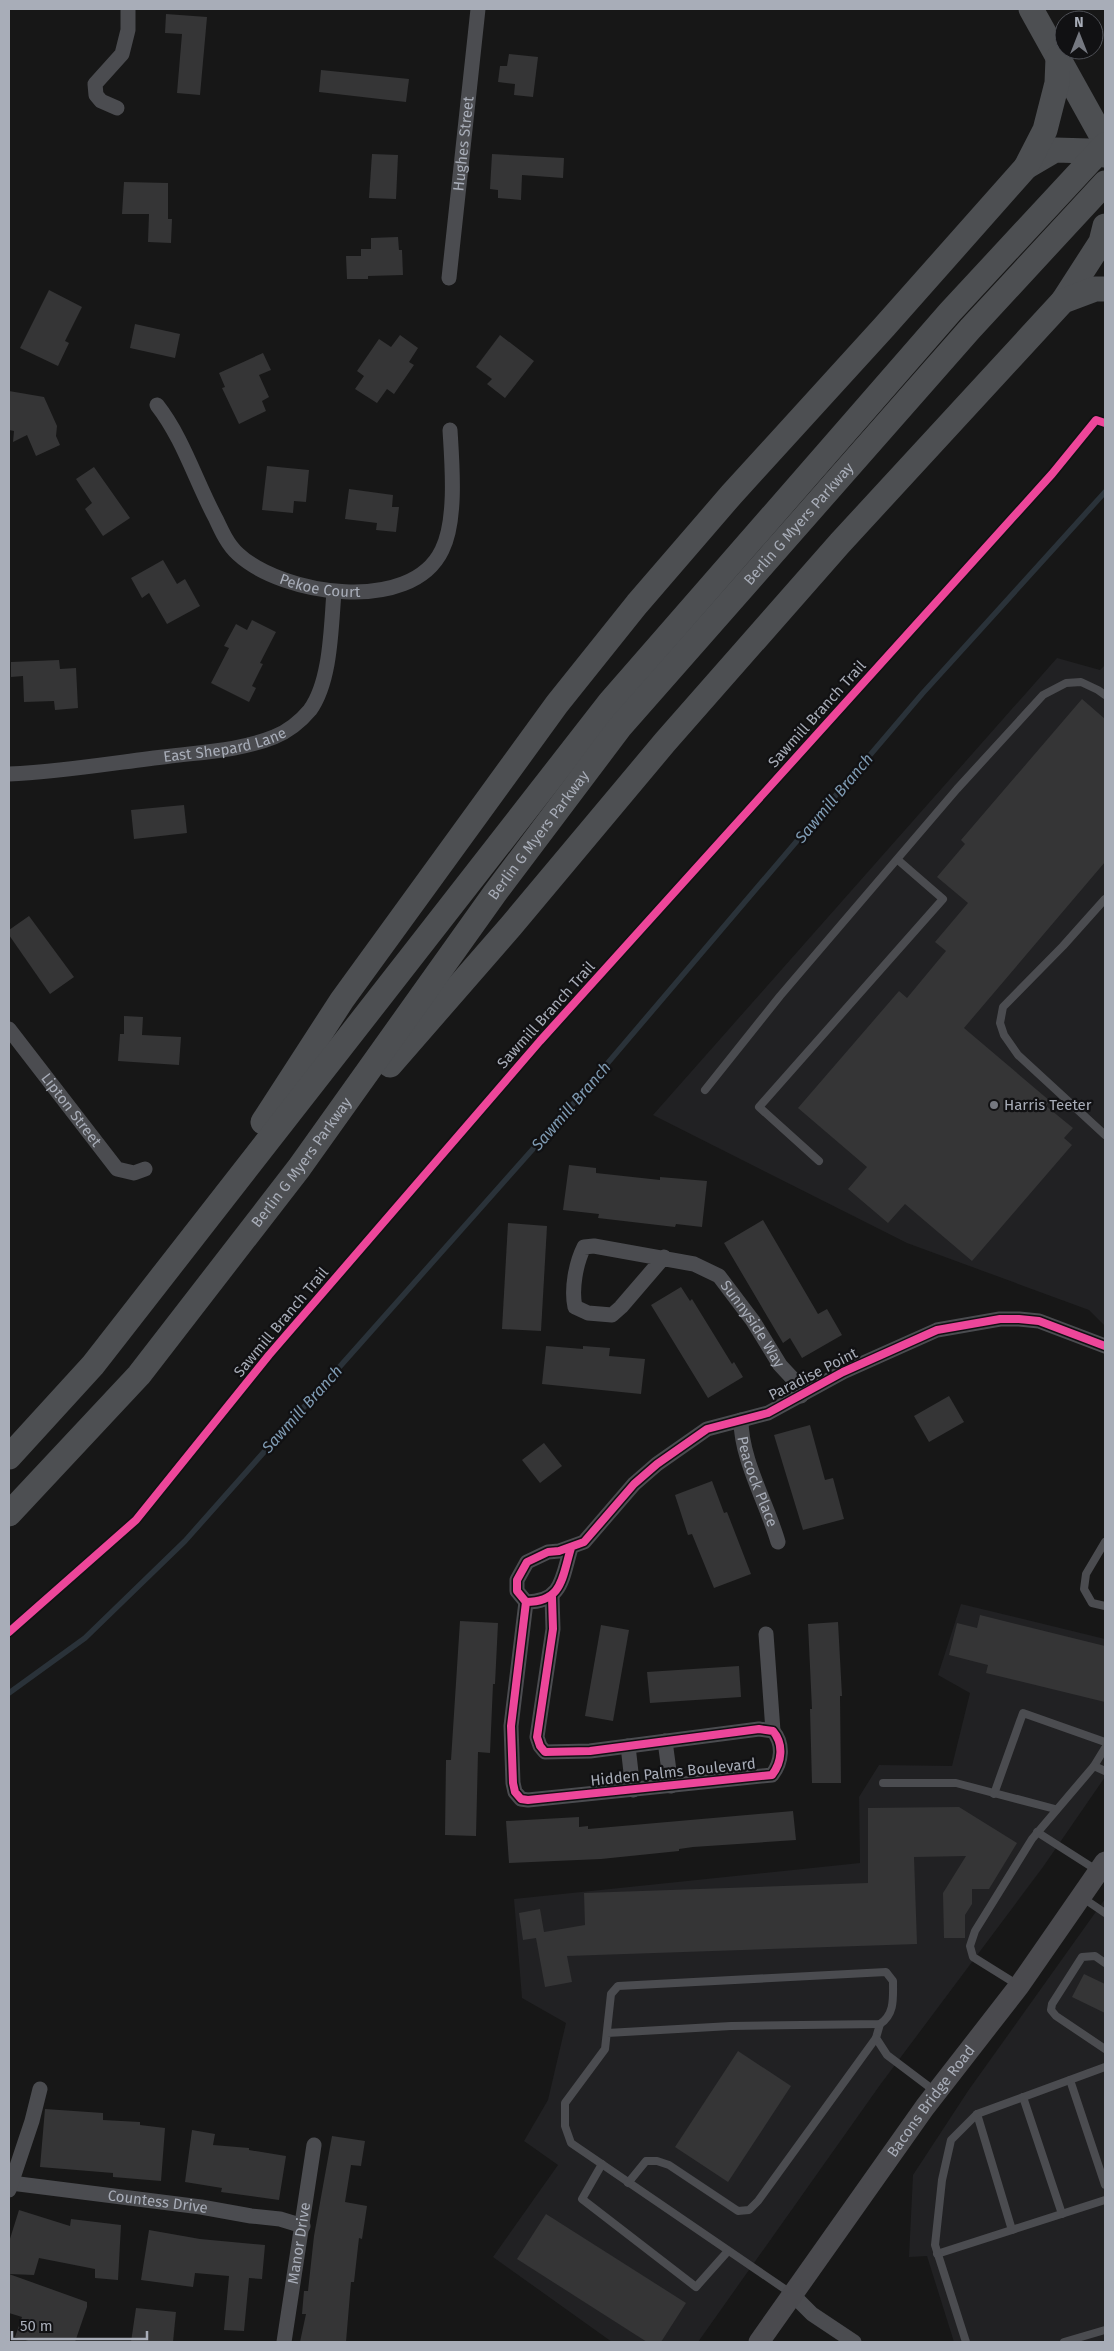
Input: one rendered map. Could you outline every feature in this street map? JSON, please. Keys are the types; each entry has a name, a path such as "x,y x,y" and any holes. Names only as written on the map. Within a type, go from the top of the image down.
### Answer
{"main road":[{"path":"1031,9 1054,51"},
{"path":"173,1261 342,1000 557,704 637,604 731,495 1026,167 1046,130 1056,83 1058,60"},
{"path":"1059,60 1105,143"},
{"name":"Berlin G Myers Parkway","path":"9,1457 93,1365 610,702 950,312 1105,143"},
{"path":"1026,167 1055,150 1089,151 1105,155"},
{"name":"Berlin G Myers Parkway","path":"9,1514 139,1375 299,1168 494,893 620,727 970,329 1105,183"},
{"path":"299,1168 511,926 665,742 840,543 1063,302 1101,242 1105,226"},
{"path":"1063,302 1095,289 1105,290"},
{"name":"Bacons Bridge Road","path":"758,2342 937,2093 1019,1986 1081,1897 1103,1870"}],"street":[{"path":"117,108 101,101 96,96 95,84 122,54 128,30 128,9"},
{"name":"Hughes Street","path":"449,278 478,9"},
{"name":"Pekoe Court","path":"157,405 165,415 188,458 197,482 226,539 238,554 268,574 334,592 384,590 399,587 413,581 435,562 443,550 448,532 452,500 450,430"},
{"name":"East Shepard Lane","path":"9,774 100,766 248,745 276,737 297,725 311,708 321,688 330,645 334,592"},
{"name":"Lipton Street","path":"9,1028 117,1169 134,1173 145,1169"},
{"name":"Sunnyside Way","path":"664,1257 612,1315 588,1313 576,1307 573,1298 580,1256 584,1246 664,1257 694,1264 719,1276 753,1321 780,1365 793,1379 801,1396"},
{"name":"Paradise Point","path":"526,1602 517,1591 517,1580 527,1562 548,1552 571,1548 584,1542 594,1533 634,1484 657,1464 707,1429 768,1413 843,1372 937,1330 1000,1319 1039,1321 1105,1346"},
{"name":"Peacock Place","path":"742,1420 742,1436 747,1457 778,1542"},
{"path":"526,1602 537,1602 552,1597 560,1584 571,1548"},
{"name":"Hidden Palms Boulevard","path":"552,1597 553,1629 537,1737 540,1746 545,1752 552,1753 628,1746 759,1729 773,1731"},
{"name":"Hidden Palms Boulevard","path":"526,1602 511,1726 511,1766 515,1792 521,1799 528,1800 772,1775 778,1767 781,1755 779,1738 773,1731 766,1634"},
{"name":"Hidden Palms Boulevard","path":"665,1740 671,1786"},
{"name":"Hidden Palms Boulevard","path":"628,1746 633,1790"},
{"path":"10,2187 32,2121 40,2089"},
{"name":"Manor Drive","path":"284,2342 314,2145"},
{"name":"Countess Drive","path":"10,2187 201,2207 280,2219 303,2226"},
{"path":"793,2295 812,2314 854,2342"}],"lane":[{"path":"705,1090 780,996 957,789 1043,695 1066,683 1081,682 1105,695"},
{"path":"819,1161 759,1107 943,899 898,860"},
{"path":"1105,899 1063,946 1003,1007 1000,1023 1004,1035 1018,1054 1105,1134"},
{"path":"1105,1542 1086,1574 1084,1589 1092,1603 1105,1606"},
{"path":"994,1794 1023,1713 1105,1742"},
{"path":"1019,1986 973,1957 970,1946 975,1931 1037,1832 1094,1766 1105,1748"},
{"path":"1094,1766 1105,1772"},
{"path":"883,1783 956,1784 1055,1809"},
{"path":"1037,1832 1103,1870"},
{"path":"1081,1897 1105,1913"},
{"path":"1105,1963 1095,1956 1082,1957 1052,2004 1051,2010 1056,2016 1105,2049"},
{"path":"607,2033 731,2026 880,2024 888,2019 893,2006 893,1980 886,1972 618,1986 611,1994 605,2049 565,2103 565,2126 571,2143 793,2295"},
{"path":"628,2183 646,2162 657,2162 669,2165 738,2211 749,2210 758,2201 876,2038 880,2024"},
{"path":"876,2038 887,2055 937,2093"},
{"path":"966,2342 935,2245 941,2189 951,2140 977,2114 1105,2066"},
{"path":"1070,2080 1105,2185"},
{"path":"1023,2097 1062,2214"},
{"path":"977,2114 1012,2230"},
{"path":"602,2164 582,2199 696,2287 728,2251"},
{"path":"937,2254 1105,2200"},
{"path":"1064,2342 1105,2330"}],"shaded area":[{"path":"1057,658 1100,670 1105,665 1105,1326 1089,1310 907,1243 653,1115"},
{"path":"961,1604 1105,1639 1105,1777 1043,1867 880,2085 698,2342 612,2342 493,2257 558,2165 524,2141 548,2100 566,2023 522,1998 514,1899 860,1863 859,1797 879,1765 952,1766 970,1693 938,1675"},
{"path":"1105,1899 1105,2342 954,2342 927,2256 909,2257 913,2175 968,2091"}],"building":[{"path":"166,14 207,17 200,95 177,93 182,34 165,33"},
{"path":"509,54 538,57 533,97 514,95 515,84 498,82 500,66 507,66"},
{"path":"321,70 409,79 406,102 319,92"},
{"path":"372,154 398,155 396,199 369,198"},
{"path":"492,154 564,158 563,178 522,175 521,200 498,198 498,190 490,189"},
{"path":"124,182 168,183 168,219 172,219 171,243 148,242 149,214 122,214"},
{"path":"398,237 399,250 402,250 403,275 347,279 346,256 361,256 361,249 371,249 371,238"},
{"path":"49,290 82,307 65,341 69,343 58,366 20,348"},
{"path":"135,324 180,334 175,358 130,348"},
{"path":"400,335 418,348 409,362 414,365 394,394 387,389 377,403 355,389 364,376 357,371 379,339 391,347"},
{"path":"500,335 534,361 505,398 487,384 492,379 476,367"},
{"path":"263,353 271,370 259,375 269,397 262,401 266,411 239,424 222,388 225,387 219,373"},
{"path":"9,391 44,397 57,426 56,436 60,445 36,456 27,435 13,442 14,431 9,430"},
{"path":"267,466 309,470 306,502 294,501 293,513 262,510"},
{"path":"94,467 130,518 103,536 85,509 92,503 76,479"},
{"path":"349,489 393,495 392,507 399,507 396,532 376,530 377,523 345,519"},
{"path":"163,560 177,584 185,579 200,606 167,624 149,593 142,598 131,578"},
{"path":"252,620 276,632 260,663 263,664 252,686 256,688 249,702 211,683 229,648 224,646 236,624 247,630"},
{"path":"59,660 60,669 76,668 78,708 55,710 54,701 24,702 23,676 11,677 11,662"},
{"path":"1082,699 1105,719 1105,862 964,1028 1050,1101 1046,1106 1073,1128 1064,1138 1072,1145 972,1261 905,1204 888,1223 848,1189 867,1167 798,1108 899,991 907,998 946,951 935,942 968,903 937,877 965,844 961,840"},
{"path":"184,805 187,833 134,839 131,810"},
{"path":"29,916 74,977 50,994 9,935 9,930"},
{"path":"124,1016 143,1017 142,1035 181,1037 179,1065 118,1061 120,1034 124,1034"},
{"path":"569,1165 596,1168 596,1173 660,1180 660,1177 707,1181 702,1227 676,1224 675,1227 598,1218 599,1214 563,1210"},
{"path":"763,1220 818,1314 827,1309 842,1335 802,1358 790,1338 783,1343 724,1243"},
{"path":"508,1223 547,1226 541,1331 502,1329"},
{"path":"681,1287 690,1301 692,1299 732,1364 734,1362 743,1377 708,1398 651,1305"},
{"path":"546,1346 583,1349 583,1346 610,1348 609,1356 645,1359 641,1394 542,1384"},
{"path":"949,1396 964,1422 929,1442 914,1416"},
{"path":"810,1425 825,1480 833,1478 844,1519 803,1530 774,1435"},
{"path":"544,1443 562,1466 540,1483 522,1460"},
{"path":"712,1481 724,1513 727,1512 751,1574 714,1588 692,1534 688,1535 675,1495"},
{"path":"980,1615 1105,1646 1105,1702 986,1673 988,1665 949,1655 957,1623 977,1628"},
{"path":"460,1621 498,1623 490,1753 478,1752 476,1836 445,1835 446,1760 451,1760"},
{"path":"838,1622 842,1696 840,1696 841,1783 812,1783 810,1709 812,1709 808,1624"},
{"path":"601,1625 629,1630 613,1721 585,1716"},
{"path":"739,1666 741,1697 650,1703 647,1672"},
{"path":"959,1807 1017,1843 989,1889 972,1889 972,1904 965,1915 965,1938 944,1938 943,1893 966,1856 914,1857 917,1944 567,1956 572,1982 545,1987 536,1938 523,1940 519,1913 540,1909 544,1932 585,1925 584,1893 868,1883 868,1808"},
{"path":"793,1811 796,1840 693,1847 679,1849 679,1851 601,1859 509,1863 506,1821 579,1817 579,1827 588,1826 588,1829"},
{"path":"1084,1974 1105,1984 1105,2013 1072,1997"},
{"path":"738,2051 791,2086 728,2182 675,2147"},
{"path":"45,2109 103,2113 103,2120 140,2122 140,2125 165,2128 161,2181 113,2177 113,2173 40,2167"},
{"path":"192,2130 215,2134 213,2145 249,2148 249,2150 286,2156 279,2200 221,2192 222,2188 185,2182"},
{"path":"332,2136 365,2141 361,2166 351,2165 345,2202 367,2206 362,2239 359,2238 354,2282 351,2282 346,2342 300,2342 306,2314 302,2314 304,2291 308,2291 314,2236"},
{"path":"19,2210 70,2226 71,2219 121,2225 118,2280 95,2278 95,2269 39,2258 34,2275 9,2274 9,2242"},
{"path":"546,2214 686,2303 661,2342 647,2342 517,2259"},
{"path":"149,2230 200,2239 265,2245 262,2279 249,2278 244,2331 224,2330 229,2276 195,2273 193,2287 141,2280"},
{"path":"9,2274 87,2302 75,2342 32,2342 15,2337 22,2317 9,2313"},
{"path":"136,2308 176,2312 173,2342 131,2342"}],"waterway":[{"name":"Sawmill Branch","path":"9,1693 85,1638 185,1541 572,1105 922,694 1105,492"}],"cycle path":[{"name":"Sawmill Branch Trail","path":"9,1632 136,1520 269,1355 540,1041 1052,474 1096,420 1105,423"},
{"path":"571,1548 563,1578 554,1593 538,1601 526,1602 517,1591 517,1580 527,1562 548,1552 559,1551 584,1542 634,1484 657,1464 707,1429 768,1413 843,1372 937,1330 1000,1319 1019,1319 1039,1321 1105,1346"},
{"path":"526,1602 511,1726 513,1783 515,1792 521,1799 528,1800 772,1775 780,1759 779,1742 773,1731 759,1729 590,1751 545,1752 540,1746 537,1737 553,1629 552,1597"}],"place":[{"name":"Harris Teeter","path":"994,1105"}]}
